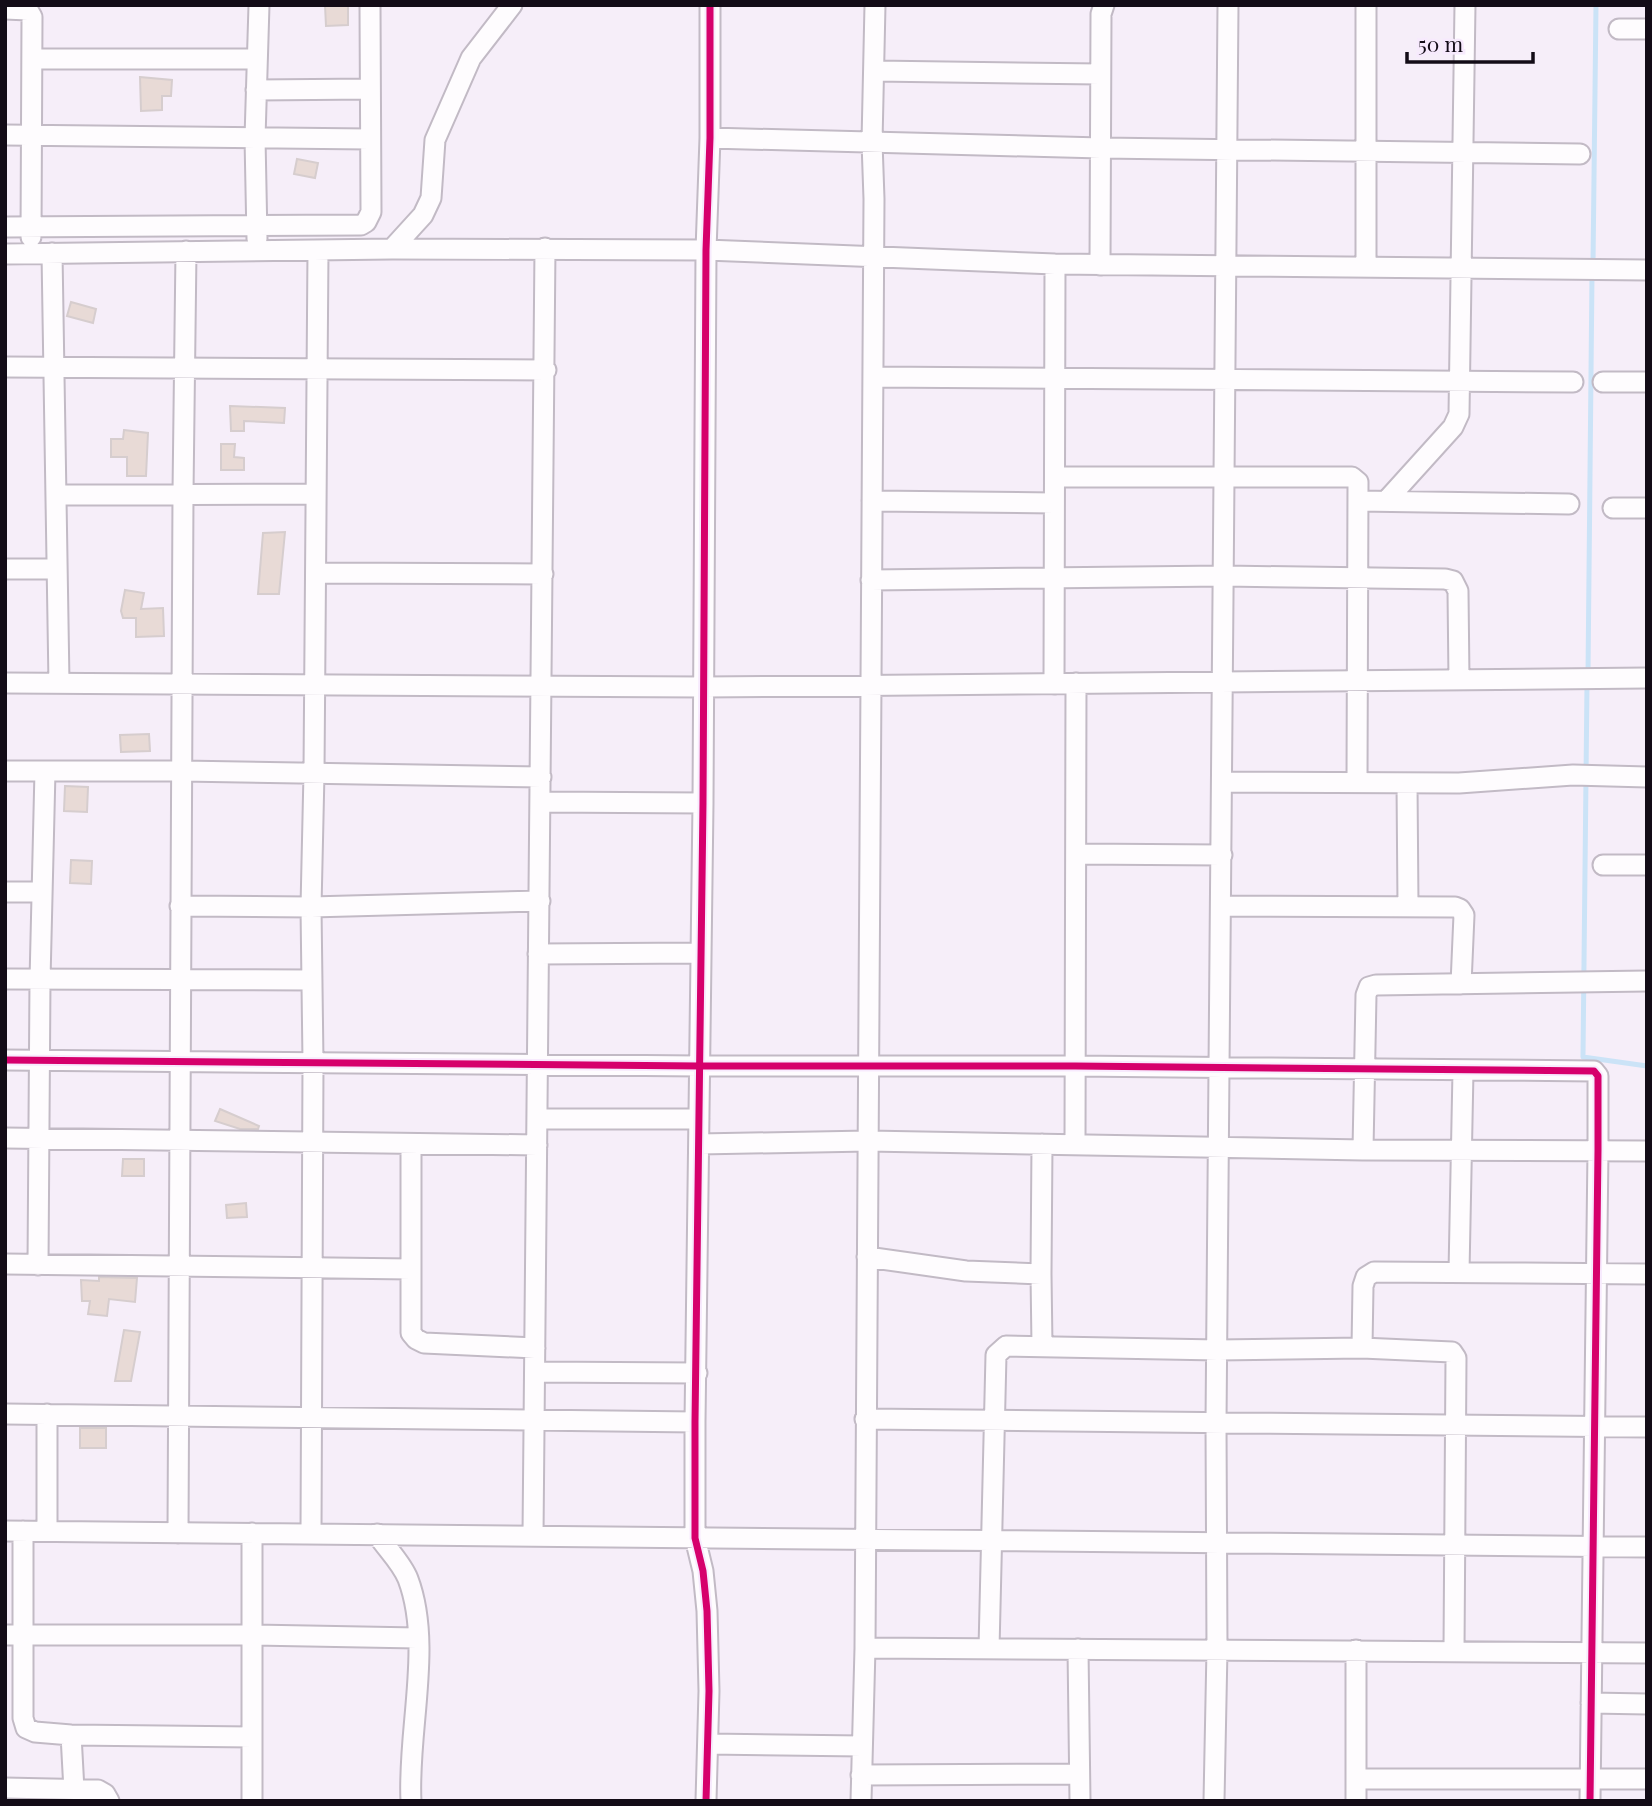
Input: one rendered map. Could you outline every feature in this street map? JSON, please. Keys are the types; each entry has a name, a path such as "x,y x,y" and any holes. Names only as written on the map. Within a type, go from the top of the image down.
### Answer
{"street":[{"path":"257,250 255,138 259,5"},
{"path":"5,227 355,227 366,222 371,212 370,5"},
{"path":"392,249 424,215 432,198 435,140 471,58 512,5"},
{"path":"706,1801 707,1611 703,1571 695,1538 695,1422 710,5"},
{"path":"861,1801 865,1648 872,142 875,5"},
{"path":"1100,265 1100,74 1101,14 1104,5"},
{"path":"1214,1801 1228,5"},
{"path":"1366,5 1366,267"},
{"path":"1387,500 1457,421 1465,152 1465,5"},
{"path":"5,9 28,10 32,17 31,254"},
{"path":"1619,29 1647,29"},
{"path":"32,59 257,59"},
{"path":"875,71 1100,74"},
{"path":"256,89 370,89"},
{"path":"5,135 369,139"},
{"path":"710,138 1101,148 1580,154"},
{"path":"533,1536 546,370 545,248"},
{"path":"5,254 545,248 706,250 1100,265 1647,270"},
{"path":"311,1534 311,907 318,250"},
{"path":"178,1533 186,251"},
{"path":"52,253 59,683"},
{"path":"1054,684 1055,264"},
{"path":"5,367 546,370"},
{"path":"873,377 1573,382"},
{"path":"1603,382 1647,382"},
{"path":"1056,477 1352,477 1358,482 1357,782"},
{"path":"55,495 183,492 315,494"},
{"path":"872,501 1054,503"},
{"path":"1358,501 1569,504"},
{"path":"1613,508 1647,508"},
{"path":"5,569 57,569"},
{"path":"316,573 543,574"},
{"path":"871,580 1224,576 1445,579 1453,581 1458,591 1459,680"},
{"path":"5,683 703,687 1647,678"},
{"path":"1075,1144 1076,683"},
{"path":"5,771 541,777"},
{"path":"38,1265 45,771"},
{"path":"1223,782 1459,783 1573,775 1647,777"},
{"path":"1408,783 1408,906"},
{"path":"541,802 703,803"},
{"path":"1076,854 1222,855"},
{"path":"1603,865 1647,865"},
{"path":"5,892 42,892"},
{"path":"180,906 311,907 540,901"},
{"path":"1222,906 1408,906 1460,909 1464,915 1461,984"},
{"path":"538,954 700,953"},
{"path":"5,979 312,980"},
{"path":"1363,1150 1368,988 1376,985 1647,981"},
{"path":"5,1060 1594,1071 1598,1076 1598,1150 1590,1801"},
{"path":"1459,1272 1463,1071"},
{"path":"537,1119 699,1119"},
{"path":"5,1138 537,1145"},
{"path":"699,1144 868,1141 1647,1152"},
{"path":"411,1144 411,1333 424,1343 535,1348"},
{"path":"1042,1144 1042,1346"},
{"path":"867,1257 966,1271 1041,1274"},
{"path":"5,1264 411,1269"},
{"path":"1362,1349 1363,1286 1366,1277 1374,1272 1647,1274"},
{"path":"989,1649 996,1355 1006,1346 1042,1346 1452,1352 1456,1358 1457,1424 1454,1651"},
{"path":"535,1372 697,1373"},
{"path":"5,1414 695,1422"},
{"path":"47,1414 47,1531"},
{"path":"865,1419 1647,1427"},
{"path":"252,1737 71,1735 35,1732 26,1728 15,1635 14,1531 1647,1547"},
{"path":"251,1533 252,1801"},
{"path":"377,1534 407,1577 416,1612 418,1681 411,1801"},
{"path":"15,1635 417,1638"},
{"path":"865,1648 1647,1653"},
{"path":"1078,1649 1080,1801"},
{"path":"1356,1650 1356,1801"},
{"path":"1591,1703 1647,1704"},
{"path":"71,1735 74,1790"},
{"path":"708,1744 862,1746"},
{"path":"861,1775 1079,1774"},
{"path":"1356,1779 1647,1779"},
{"path":"5,1788 98,1790 105,1794 109,1801"}],"building":[{"path":"325,5 348,5 348,25 326,26"},
{"path":"140,77 172,80 171,96 162,96 162,110 141,111"},
{"path":"297,159 318,163 315,178 294,174"},
{"path":"71,302 96,309 93,323 67,316"},
{"path":"230,406 285,408 284,423 244,421 244,431 231,431"},
{"path":"124,430 148,433 146,476 127,476 127,457 111,457 111,439 123,439"},
{"path":"221,444 235,444 234,457 244,458 244,470 221,470"},
{"path":"285,532 279,594 258,594 263,533"},
{"path":"125,590 144,593 141,609 163,608 164,636 136,637 136,618 123,618 121,611"},
{"path":"149,734 150,751 121,752 120,735"},
{"path":"65,786 88,787 87,812 64,811"},
{"path":"71,860 92,861 91,884 70,883"},
{"path":"220,1109 259,1126 258,1129 240,1129 215,1121"},
{"path":"123,1159 144,1159 144,1176 122,1176"},
{"path":"246,1203 247,1217 227,1218 226,1205"},
{"path":"99,1277 137,1278 135,1302 109,1299 107,1316 88,1314 90,1301 82,1301 81,1280 99,1281"},
{"path":"124,1330 140,1332 131,1381 115,1381"},
{"path":"80,1428 106,1428 106,1448 80,1448"}],"waterway":[{"path":"1593,265 1596,5"},
{"path":"1588,674 1592,274"},
{"path":"1587,684 1583,1057 1647,1066"}],"cycle path":[{"path":"706,1801 709,1691 707,1611 703,1571 695,1538 695,1422 710,5"},
{"path":"5,1060 1594,1071 1598,1076 1598,1150 1590,1801"}]}
